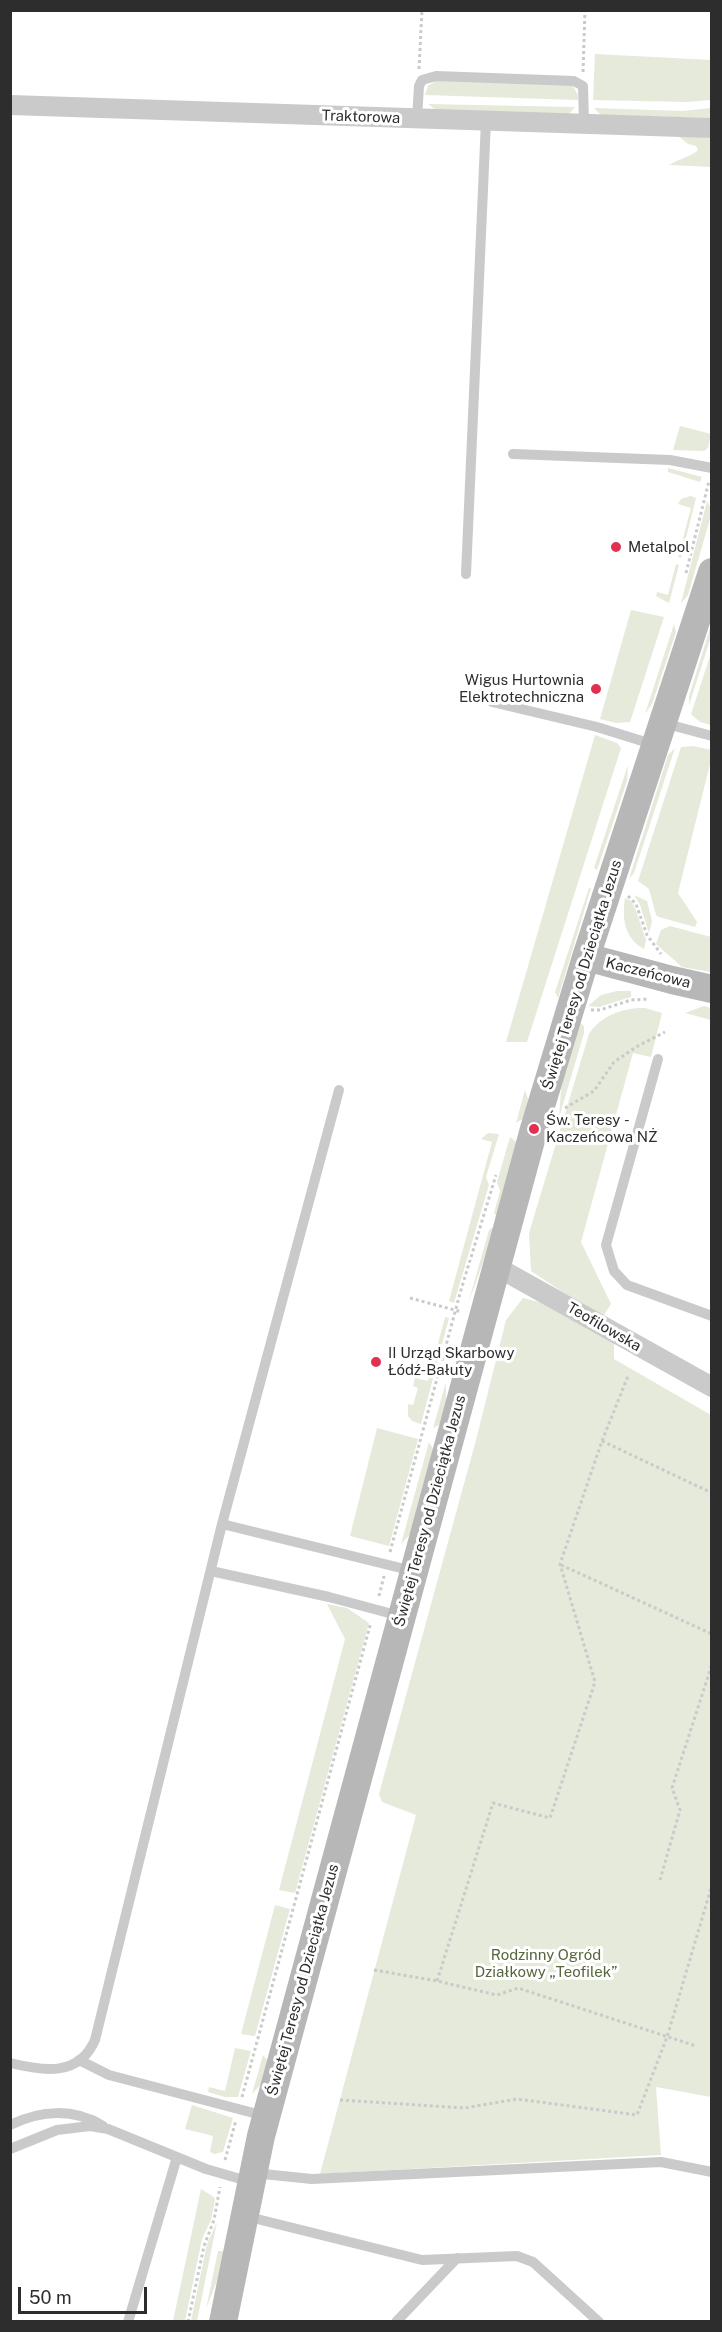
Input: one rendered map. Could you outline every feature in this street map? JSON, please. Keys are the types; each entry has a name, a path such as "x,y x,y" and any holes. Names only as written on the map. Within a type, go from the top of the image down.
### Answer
{"street":[{"name":"Traktorowa","path":"10,105 711,128"},
{"name":"Świętej Teresy od Dzieciątka Jezus","path":"223,2322 266,2116 532,1137 586,957 711,572"},
{"name":"Kaczeńcowa","path":"586,957 711,989"},
{"name":"Teofilowska","path":"497,1267 711,1387"}],"lane":[{"path":"417,119 419,86 422,80 436,76 566,80 582,86 585,104 584,124"},
{"path":"466,574 486,121"},
{"path":"513,454 670,460 711,468"},
{"path":"492,702 597,727 659,734 711,736"},
{"path":"658,1059 606,1245 614,1271 627,1285 711,1316"},
{"path":"10,2063 47,2070 59,2069 80,2060 90,2050 95,2040 222,1524 339,1090"},
{"path":"222,1524 414,1571"},
{"path":"211,1571 329,1597 401,1616"},
{"path":"80,2060 109,2075 266,2116"},
{"path":"10,2125 31,2116 53,2112 69,2113 92,2119 108,2129 197,2166 252,2178 312,2179 661,2162 711,2172"},
{"path":"10,2148 73,2126 108,2129"},
{"path":"128,2322 172,2155"},
{"path":"244,2216 422,2260 517,2256 533,2262 599,2322"},
{"path":"396,2322 457,2258"}],"path":[{"path":"422,10 419,76 422,80"},
{"path":"582,86 585,10"},
{"path":"585,1009 600,1010 631,1000 665,996 679,982 671,963 646,936 634,900 624,894"},
{"path":"565,1108 594,1091 614,1062 665,1032"},
{"path":"410,1298 462,1312"},
{"path":"438,1981 466,1884 493,1803 550,1818 595,1682 560,1564 602,1441 628,1376"},
{"path":"602,1441 711,1493"},
{"path":"560,1564 711,1634"},
{"path":"660,1880 680,1810 672,1788 711,1664"},
{"path":"340,2100 465,2108 517,2100 637,2115 667,2037 711,1885"},
{"path":"374,1970 438,1981 497,1995 518,1988 696,2046"}],"green space":[{"path":"595,54 711,60 711,100 687,102 593,100"},
{"path":"437,80 567,85 573,86 578,100 425,95 428,86"},
{"path":"428,104 575,107 568,115 436,110"},
{"path":"594,108 683,111 711,108 711,118 601,115"},
{"path":"678,136 711,138 711,167 669,165 698,150 696,146 688,144"},
{"path":"680,426 711,434 708,448 704,451 673,450"},
{"path":"668,468 702,477 700,482 668,472"},
{"path":"691,496 696,498 681,558 678,557 691,508 678,504 681,499"},
{"path":"707,501 711,509 710,519 688,595 681,603"},
{"path":"676,564 679,565 669,603 656,596 657,592 668,595"},
{"path":"631,610 664,617 630,722 616,723 600,719"},
{"path":"674,624 676,632 652,704 645,714"},
{"path":"711,625 711,637 689,705 689,696"},
{"path":"711,653 711,725 700,722 691,714"},
{"path":"595,735 617,743 621,748 527,1042 506,1042"},
{"path":"693,746 712,750 678,893 697,922 695,927 656,915 649,889 638,881 681,747"},
{"path":"675,748 634,873 629,879 668,755"},
{"path":"628,765 627,781 597,870 594,868"},
{"path":"589,888 591,888 558,998 555,992"},
{"path":"634,895 647,901 652,921 649,933 640,905"},
{"path":"625,898 631,901 635,908 646,940 644,949 628,933 624,920"},
{"path":"670,926 711,937 711,972 682,967 656,944 661,930"},
{"path":"617,991 631,991 631,997 599,1007 588,1006 601,995"},
{"path":"704,1006 711,1008 711,1020 685,1013"},
{"path":"645,1008 662,1013 651,1057 633,1053 581,1242 611,1304 602,1318 531,1271 529,1233 589,1034 599,1022 613,1014 629,1009"},
{"path":"580,1023 584,1026 584,1033 559,1118 562,1077"},
{"path":"525,1090 528,1099 524,1118 516,1123"},
{"path":"488,1133 499,1134 486,1177 489,1185 454,1303 449,1301 492,1142 481,1139"},
{"path":"510,1137 516,1142 498,1218 494,1213 500,1191 497,1182"},
{"path":"495,1229 468,1304 489,1230"},
{"name":"Rodzinny Ogród Działkowy „Teofilek”","path":"523,1298 551,1305 614,1341 614,1359 711,1415 711,2097 656,2087 661,2155 320,2174 416,1815 382,1802 379,1794 476,1440 506,1320"},
{"path":"445,1317 449,1318 421,1424 412,1421 408,1416 408,1404 413,1405 418,1388 413,1386 415,1378 428,1381"},
{"path":"446,1382 446,1410 439,1425 433,1428"},
{"path":"377,1428 418,1439 389,1546 350,1536"},
{"path":"429,1442 433,1449 413,1531 401,1544"},
{"path":"327,1604 347,1608 369,1623 295,1893 279,1890 345,1639"},
{"path":"275,1905 290,1909 255,2036 241,2034"},
{"path":"235,2048 251,2051 238,2097 225,2097 208,2092 209,2087 225,2091"},
{"path":"263,2055 267,2060 263,2082 252,2094"},
{"path":"192,2105 233,2118 223,2152 214,2154 210,2152 213,2136 185,2129"},
{"path":"201,2189 215,2200 211,2220 202,2239 185,2321 173,2321"},
{"path":"217,2222 197,2321 191,2321 207,2244"},
{"path":"218,2251 224,2251 218,2278 206,2309"}],"place":[{"name":"Metalpol","path":"616,547"},
{"name":"Wigus Hurtownia Elektrotechniczna","path":"596,689"},
{"name":"Św. Teresy - Kaczeńcowa NŻ","path":"534,1129"},
{"name":"II Urząd Skarbowy Łódź-Bałuty","path":"376,1362"}]}
